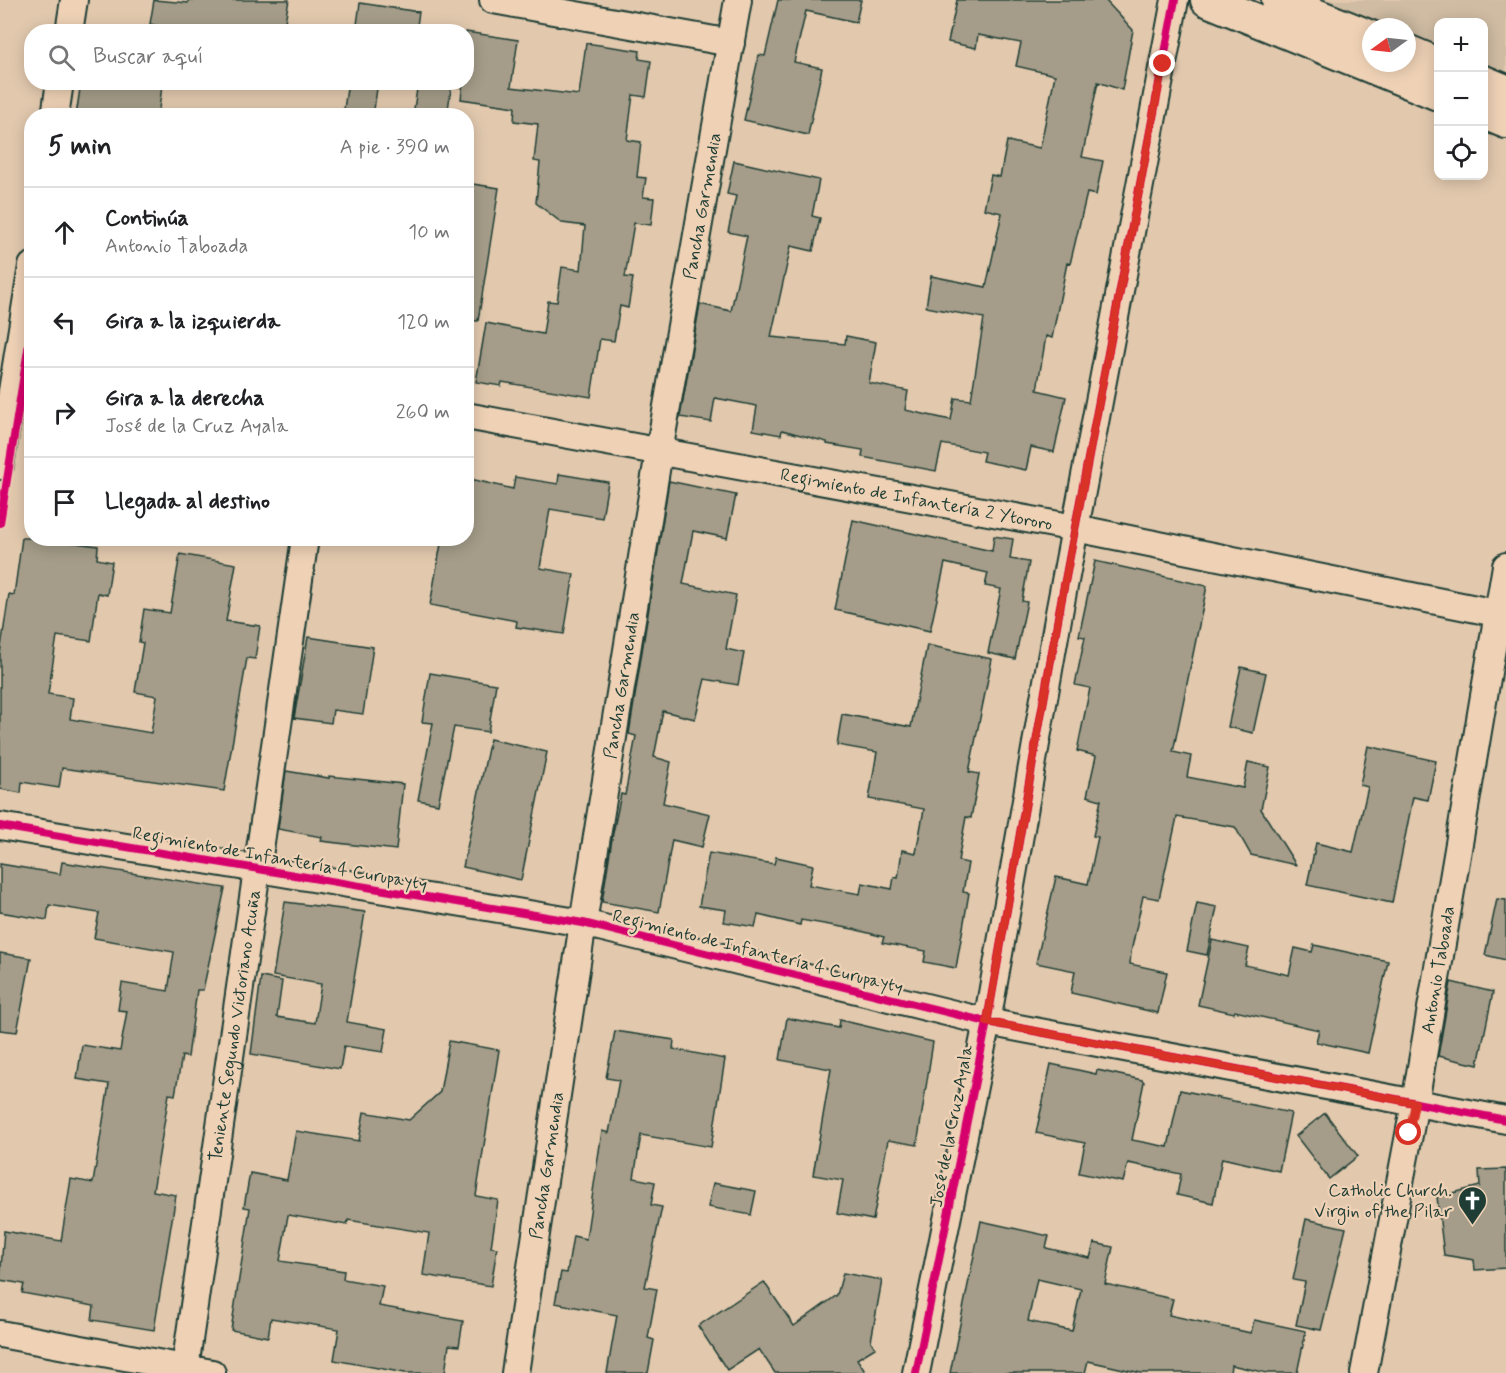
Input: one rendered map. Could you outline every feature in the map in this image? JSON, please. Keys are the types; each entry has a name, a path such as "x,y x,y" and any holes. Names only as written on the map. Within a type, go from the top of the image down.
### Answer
{"main road":[{"path":"1207,0 1434,92"},
{"path":"1278,0 1362,33"},
{"path":"1416,55 1434,62"},
{"path":"1488,84 1506,91"},
{"path":"1488,114 1506,122"}],"street":[{"path":"70,24 74,0"},
{"path":"493,0 731,43"},
{"name":"Pancha Garmendia","path":"515,1373 583,923 659,452 738,0"},
{"name":"José de la Cruz Ayala","path":"916,1373 987,1022 1075,528 1175,0"},
{"path":"56,108 59,90"},
{"path":"0,466 24,304"},
{"name":"Regimiento de Infantería 2 Ytororo","path":"474,417 1075,528 1502,614"},
{"name":"Teniente Segundo Victoriano Acuña","path":"185,1368 304,546"},
{"name":"Antonio Taboada","path":"1364,1373 1415,1103 1502,614 1506,566"},
{"name":"Regimiento de Infantería 4 Curupayty","path":"0,826 583,923 987,1022 1506,1120"},
{"path":"0,1334 212,1373"}],"shaded area":[{"path":"1300,0 1506,0 1506,83 1488,76 1488,18 1434,18 1434,54 1416,47 1416,18 1362,18 1362,24"}],"building":[{"path":"154,0 188,3 188,0 289,0 284,24 150,24"},
{"path":"778,0 861,0 856,22 806,11 794,62 822,68 808,135 744,120 759,55 765,56"},
{"path":"957,0 1105,0 1133,30 1122,90 1098,82 1082,157 1103,161 1096,195 1087,193 1070,264 1067,263 1052,338 1046,336 1037,390 1066,397 1054,452 1031,447 1026,470 982,461 984,452 942,444 936,471 862,457 863,450 827,444 827,442 782,430 781,435 753,430 757,406 715,398 711,422 680,417 700,304 731,311 747,236 728,232 736,196 727,194 734,161 819,180 812,216 820,218 813,251 791,246 771,337 845,344 846,336 876,342 869,383 908,391 905,410 951,420 955,398 971,400 984,318 926,307 931,276 986,287 1002,213 984,209 991,175 1000,177 1007,141 1040,148 1055,75 1016,66 1021,43 978,35 976,48 948,42"},
{"path":"360,3 419,12 417,24 357,24"},
{"path":"474,33 518,40 511,87 579,95 586,43 640,51 639,59 651,61 646,97 633,95 627,140 641,142 637,177 646,178 643,197 654,198 651,225 634,223 625,277 633,278 628,308 620,306 614,341 600,339 591,397 502,382 501,386 476,382 486,323 543,334 548,301 557,302 562,267 581,270 585,226 562,223 536,203 540,162 534,161 538,124 514,121 515,107 461,99 462,90 474,90"},
{"path":"80,90 161,90 159,108 77,108"},
{"path":"347,90 377,90 374,108 344,108"},
{"path":"417,90 451,90 448,108 414,108"},
{"path":"474,184 499,188 478,321 474,321"},
{"path":"559,474 608,482 602,518 550,509 540,568 574,574 564,634 516,627 517,621 430,605 441,546 474,546 474,480 513,489 515,477 558,484"},
{"path":"669,481 736,495 727,538 693,531 683,584 736,595 726,649 744,653 738,685 705,679 695,719 663,711 654,757 671,762 663,803 710,814 702,847 672,840 659,912 602,902 613,833 621,794 625,795 636,736 629,734"},
{"path":"853,520 992,551 994,536 1013,539 1010,559 1029,562 1022,601 1027,602 1015,659 988,653 1001,589 985,586 988,573 945,563 930,631 835,610"},
{"path":"22,538 24,538 24,546 98,546 97,559 112,562 107,595 98,593 91,641 57,636 48,694 73,698 70,719 151,733 157,696 135,692 143,643 139,642 144,609 170,613 180,554 236,564 226,621 260,626 255,659 247,658 224,791 62,768 59,788 22,782 21,793 0,789 0,654 9,594 14,595"},
{"path":"1095,561 1207,586 1173,752 1191,756 1187,777 1243,788 1248,762 1270,767 1261,809 1296,865 1251,855 1235,827 1177,817 1159,899 1143,896 1131,952 1130,964 1167,972 1158,1013 1071,993 1075,971 1036,963 1056,877 1088,884 1098,837 1093,836 1101,800 1087,796 1096,756 1077,751 1090,688 1075,685 1085,637 1079,636"},
{"path":"308,637 373,647 363,714 333,710 331,723 294,718"},
{"path":"927,645 992,659 969,772 979,774 971,818 966,817 958,861 968,863 963,892 969,893 956,968 924,962 926,951 882,943 884,937 853,929 801,920 800,925 758,915 755,927 724,922 726,910 699,906 709,853 774,864 776,857 813,865 809,885 860,894 862,883 892,889 894,877 898,878 902,850 916,853 924,809 869,799 877,752 837,745 842,714 911,727"},
{"path":"1241,667 1266,673 1253,733 1228,727"},
{"path":"430,673 496,684 488,732 454,727 438,804 418,800 433,723 422,722"},
{"path":"490,739 547,752 521,880 463,867"},
{"path":"1368,746 1436,761 1428,800 1413,797 1392,903 1307,885 1316,843 1353,852 1368,787 1360,785"},
{"path":"286,771 329,778 329,776 403,784 396,850 321,841 322,837 278,829"},
{"path":"62,862 225,888 203,990 197,990 188,1057 182,1056 175,1095 169,1094 153,1191 176,1195 154,1330 92,1320 94,1306 22,1293 24,1284 0,1280 4,1231 61,1241 71,1179 93,1183 109,1084 77,1079 82,1045 120,1051 127,1011 118,1010 122,983 168,991 174,952 94,938 99,913 49,905 47,920 0,912 0,864 60,874"},
{"path":"1497,899 1506,900 1506,960 1485,955"},
{"path":"285,902 365,912 347,1022 387,1029 383,1052 344,1046 340,1069 251,1054 261,977 282,981 277,1017 315,1023 321,984 273,976"},
{"path":"1197,903 1217,907 1207,955 1187,951"},
{"path":"1212,940 1249,948 1245,965 1289,975 1295,948 1312,952 1314,945 1388,961 1368,1053 1316,1042 1319,1030 1198,1005"},
{"path":"0,953 31,958 17,1032 0,1030"},
{"path":"1451,982 1493,992 1478,1065 1438,1056"},
{"path":"787,1018 839,1028 840,1020 933,1042 917,1145 888,1140 873,1220 837,1213 843,1180 813,1175 831,1069 780,1060"},
{"path":"615,1031 674,1040 673,1049 725,1059 711,1147 641,1135 634,1178 655,1182 651,1205 662,1207 645,1287 657,1289 648,1338 654,1340 648,1373 607,1373 617,1315 555,1303 561,1272 567,1273 573,1236 586,1239 602,1131 609,1133 619,1080 606,1078"},
{"path":"449,1041 499,1050 476,1196 498,1200 491,1247 497,1248 491,1286 423,1275 429,1233 348,1220 347,1225 288,1215 280,1261 344,1271 343,1279 383,1286 379,1306 463,1321 459,1346 449,1345 445,1373 405,1373 334,1360 339,1329 271,1318 268,1337 231,1330 250,1208 244,1207 250,1173 287,1180 296,1131 359,1141 364,1112 409,1120 440,1092"},
{"path":"1051,1064 1096,1074 1097,1070 1142,1080 1144,1082 1132,1140 1168,1147 1180,1090 1291,1113 1279,1171 1222,1158 1213,1203 1177,1195 1181,1174 1128,1163 1123,1182 1079,1173 1085,1143 1036,1133"},
{"path":"1325,1113 1358,1156 1329,1179 1296,1136"},
{"name":"Catholic Church. Virgin of the Pilar","path":"1506,1169 1506,1268 1475,1270 1474,1260 1444,1255 1437,1197 1480,1186 1479,1170"},
{"path":"713,1183 756,1191 751,1215 708,1207"},
{"path":"1306,1219 1346,1228 1321,1330 1296,1325 1305,1282 1293,1280"},
{"path":"981,1221 1049,1236 1046,1248 1090,1258 1094,1243 1113,1247 1105,1284 1173,1299 1169,1315 1251,1333 1254,1320 1306,1331 1297,1373 1267,1373 1231,1365 1230,1373 1141,1373 1088,1361 1085,1373 950,1373","holes":["1037,1279 1081,1289 1072,1331 1028,1321"]},
{"path":"843,1273 882,1280 871,1341 875,1348 857,1359 866,1373 775,1373 759,1349 727,1370 698,1326 764,1282 794,1326 837,1295"}],"cycle path":[{"path":"916,1373 987,1022 1059,613 1175,0"},
{"path":"0,523 24,374"},
{"path":"0,826 583,923 987,1022 1506,1120"}],"place":[{"name":"Catholic Church. Virgin of the Pilar","path":"1473,1226"}],"route":[{"path":"1163,64 1059,613 987,1022 1415,1103 1409,1133"}]}
